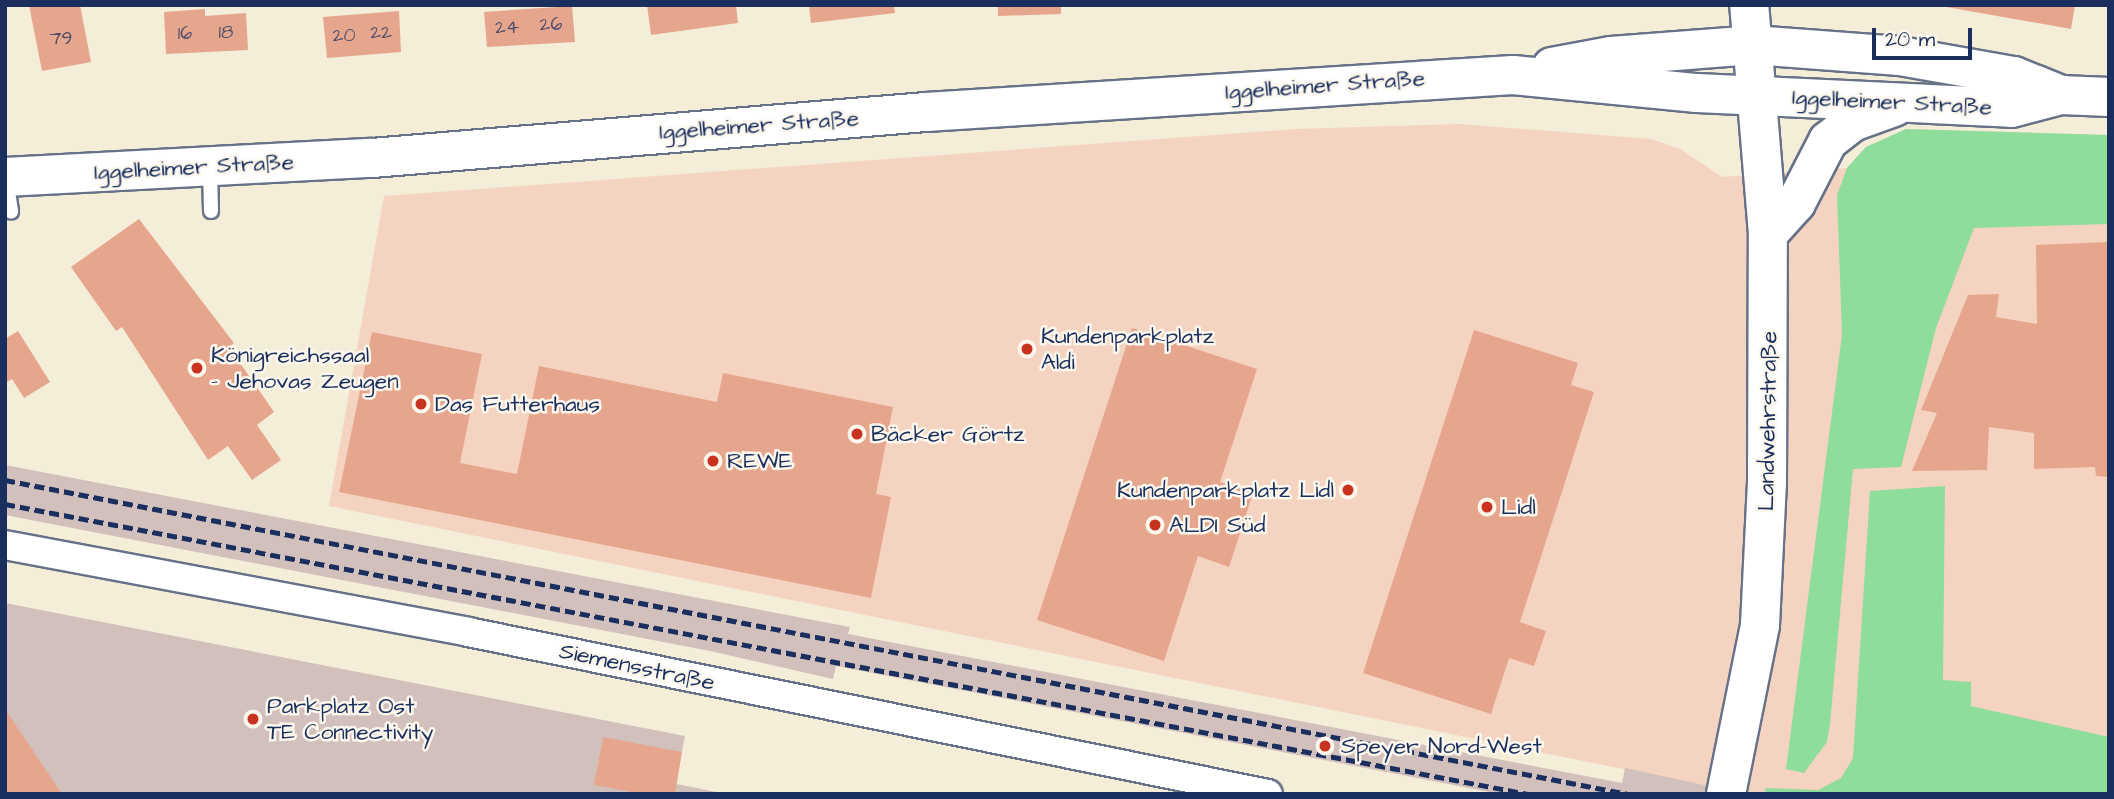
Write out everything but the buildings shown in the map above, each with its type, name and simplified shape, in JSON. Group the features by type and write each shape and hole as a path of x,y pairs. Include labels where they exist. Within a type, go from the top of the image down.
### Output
{"main road":[{"name":"Landwehrstraße","path":"1726,794 1763,590 1771,344 1768,234 1749,5"},
{"name":"Iggelheimer Straße","path":"7,189 210,164 372,158 926,112 1513,75 1611,55 1753,45 1900,56 2014,76 2061,95"},
{"name":"Iggelheimer Straße","path":"1513,75 1757,97 1910,101 2011,108 2061,95 2109,97"},
{"path":"1768,234 1796,203 1828,141 1852,122 1910,101"}],"street":[{"name":"Siemensstraße","path":"5,545 468,632 1268,794"}],"lane":[{"path":"210,164 211,211"}],"shaded area":[{"path":"1459,124 1651,139 1680,149 1722,177 1847,168 1866,147 1906,129 2109,135 2109,794 1746,794 329,506 384,196 1296,129"},
{"path":"5,465 850,627 848,634 1622,783 1625,768 1746,794 1500,794 836,666 833,679 710,651 5,515"},
{"name":"Parkplatz Ost TE Connectivity","path":"5,603 685,736 676,784 727,794 5,794"}],"green space":[{"path":"1906,129 2109,135 2109,224 1974,228 1936,328 1901,467 1853,469 1830,724 1827,742 1804,773 1786,769 1842,335 1837,195 1847,168 1866,147"},
{"path":"1945,486 1943,680 1971,682 1971,706 2109,737 2109,794 1764,794 1766,788 1818,790 1841,778 1853,758 1870,491"}],"railway":[{"path":"5,480 1628,794"},
{"path":"5,504 1528,794"}],"place":[{"name":"Kundenparkplatz Aldi","path":"1027,349"},
{"name":"Königreichssaal - Jehovas Zeugen","path":"197,368"},
{"name":"Das Futterhaus","path":"421,404"},
{"name":"Bäcker Görtz","path":"857,434"},
{"name":"REWE","path":"713,461"},
{"name":"Kundenparkplatz Lidl","path":"1348,490"},
{"name":"Lidl","path":"1487,507"},
{"name":"ALDI Süd","path":"1155,525"},
{"name":"Parkplatz Ost TE Connectivity","path":"253,719"},
{"name":"Speyer Nord-West","path":"1325,746"}]}
